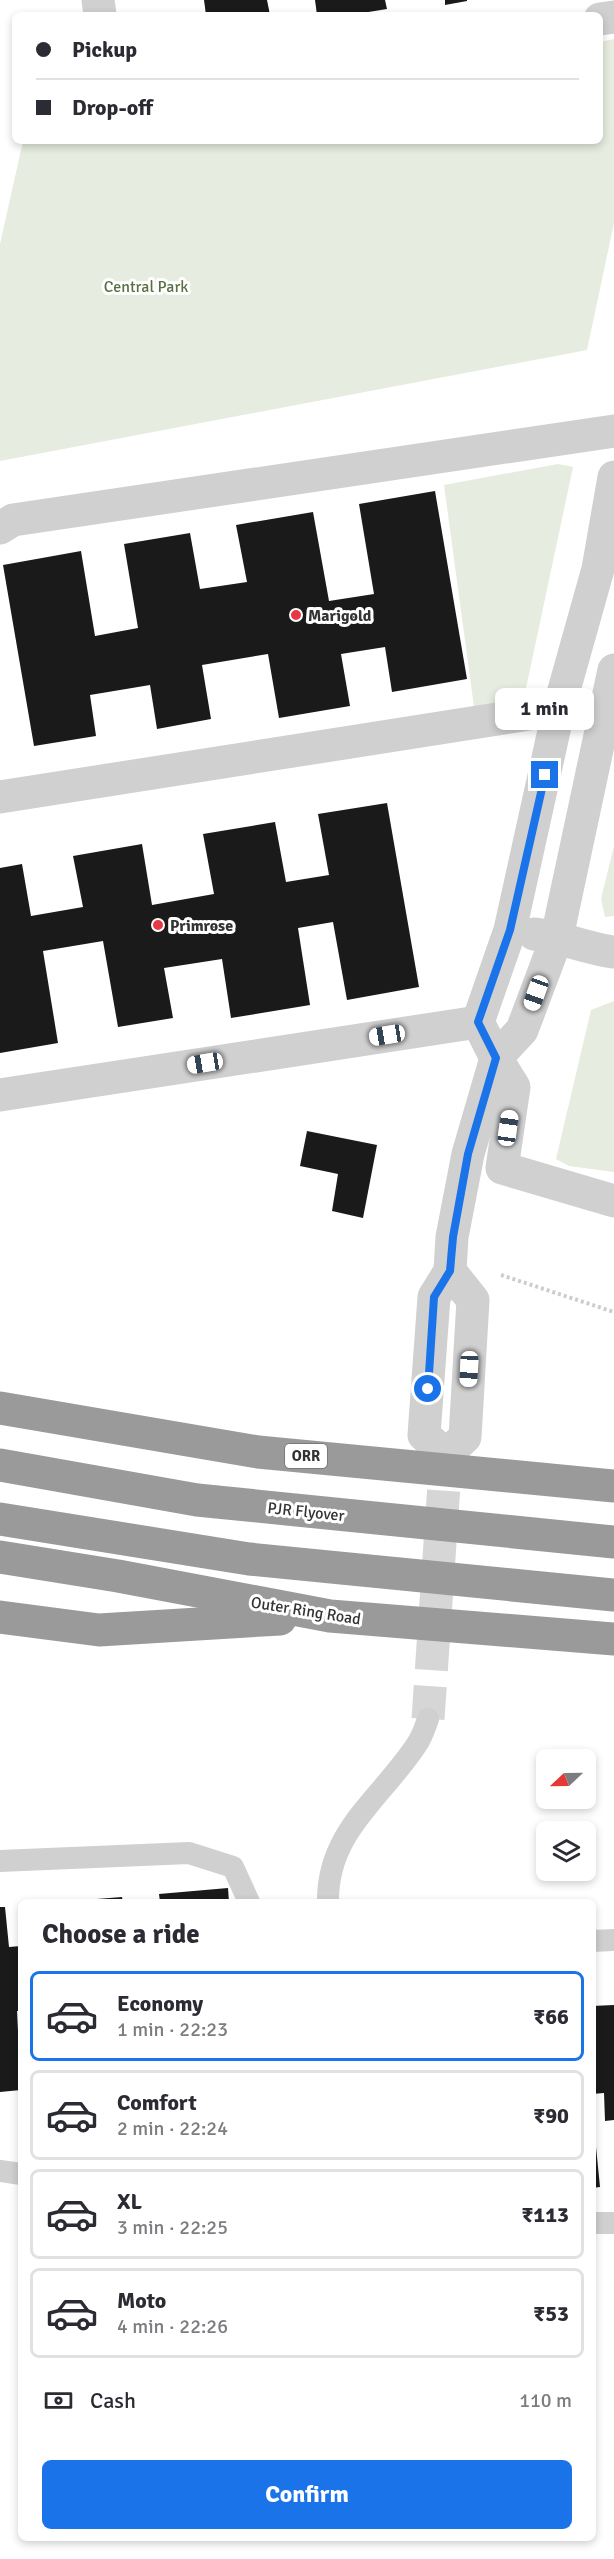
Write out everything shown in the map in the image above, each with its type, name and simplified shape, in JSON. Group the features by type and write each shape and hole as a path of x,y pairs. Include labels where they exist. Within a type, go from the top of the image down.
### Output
{"highway":[{"name":"ORR","path":"0,1408 258,1452 614,1486"},
{"name":"PJR Flyover","path":"0,1465 197,1500 614,1542"},
{"path":"0,1519 249,1559 614,1595"},
{"name":"Outer Ring Road","path":"0,1557 118,1576 330,1616 614,1639"},
{"path":"0,1617 99,1630 330,1616"}],"street":[{"path":"0,528 13,520 614,431"},
{"path":"614,477 598,569 560,708 510,930 478,1022 514,1087 502,1168 614,1201"},
{"path":"450,1271 453,1237 468,1154 496,1058 522,1030 557,937 610,701 614,670"},
{"path":"0,796 610,701"},
{"path":"510,930 557,937 602,951 614,952"},
{"path":"0,1095 478,1022"}],"lane":[{"path":"328,1899 328,1881 346,1833 418,1743 428,1719"},
{"path":"0,1861 189,1852 233,1867 248,1899"},
{"path":"596,1941 614,1940"},
{"path":"0,2171 18,2174"},
{"path":"596,2223 614,2223"}],"path":[{"path":"450,1271 487,1271 614,1312"}],"green space":[{"name":"Central Park","path":"614,39 614,223 587,350 0,461 0,244 22,144 603,144 603,41"},
{"path":"558,464 573,467 518,726 477,729 444,485"},
{"path":"614,846 614,916 605,917 601,899"},
{"path":"614,1001 614,1172 569,1166 556,1159 591,1010"}],"building":[{"path":"204,0 267,0 269,12 206,12"},
{"path":"315,0 385,0 387,9 368,12 317,12"},
{"path":"445,0 467,0 467,1 445,5"},
{"name":"Marigold","path":"435,491 467,679 392,692 385,647 341,654 350,706 279,718 268,654 202,665 211,719 157,729 150,685 90,695 96,736 34,746 3,565 81,551 95,636 138,628 124,544 190,533 200,589 247,582 236,525 313,512 329,601 374,594 359,504"},
{"name":"Primrose","path":"387,803 419,987 347,1000 333,922 298,928 310,1005 231,1018 222,959 164,968 173,1018 118,1027 103,941 43,951 58,1043 0,1053 0,868 22,864 31,916 83,907 73,856 142,844 152,905 214,894 203,834 275,822 286,882 329,875 318,814"},
{"path":"307,1131 377,1145 363,1218 332,1211 338,1174 300,1166"},
{"path":"228,1888 229,1899 160,1899 159,1894"},
{"path":"122,1897 122,1899 97,1899"},
{"path":"0,1907 5,1907 9,1947 18,1946 18,2090 0,2092"},
{"path":"614,2005 614,2120 605,2121 604,2093 596,2094 596,2006"},
{"path":"596,2147 600,2187 596,2188"}],"tunnel":[{"path":"428,1719 446,1455"}],"place":[{"name":"Marigold","path":"296,615"},
{"name":"Primrose","path":"158,925"}],"route":[{"path":"428,1389 434,1297 450,1271 453,1237 468,1154 496,1058 478,1022 510,930 545,775"}]}
